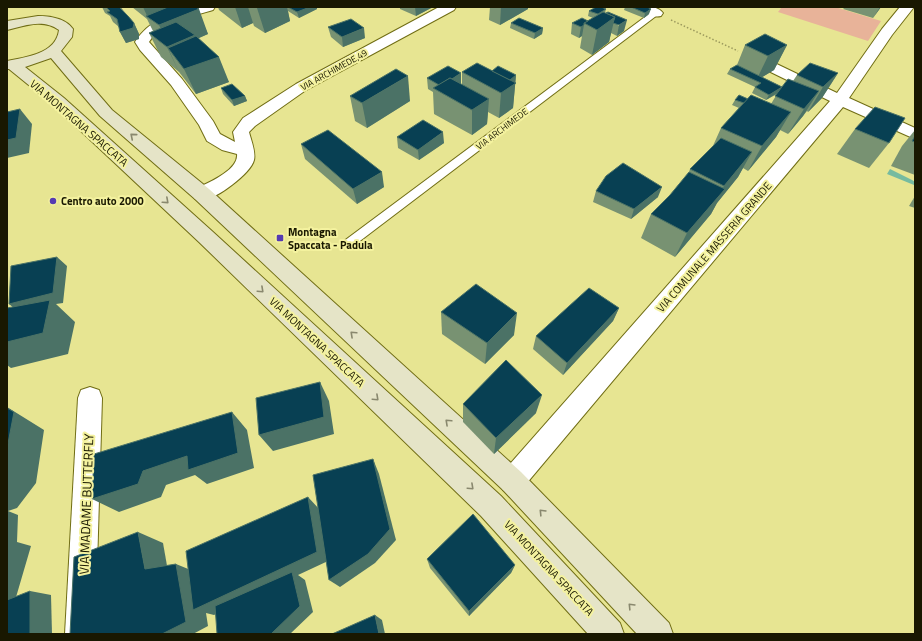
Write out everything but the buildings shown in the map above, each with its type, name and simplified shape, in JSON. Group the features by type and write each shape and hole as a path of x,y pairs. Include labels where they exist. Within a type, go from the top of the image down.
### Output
{"main road":[{"path":"7,26 24,22 36,14 50,21 61,24 66,29 67,36 53,51 27,62 9,64"},
{"path":"53,51 106,113 202,194 512,482 658,634"},
{"name":"VIA MONTAGNA SPACCATA","path":"9,64 58,101 206,237 491,506 609,634"}],"street":[{"path":"202,194 229,179 239,170 246,159 245,150 228,146 213,137 208,126 177,82 144,47 142,42 147,32 158,24 208,7"},
{"name":"VIA ARCHIMEDE,49","path":"245,150 240,132 249,122 301,87 449,7"},
{"path":"642,7 656,13"},
{"name":"VIA COMUNALE MASSERIA GRANDE","path":"512,482 840,100 887,32 908,7"},
{"path":"752,58 915,134"},
{"name":"VIA MADAME BUTTERFLY","path":"80,634 90,398"}],"lane":[{"name":"VIA ARCHIMEDE","path":"348,244 656,13"}],"path":[{"path":"656,13 752,58"}],"shaded area":[{"path":"782,7 835,7 881,21 868,41 778,12"},
{"path":"890,169 915,182 914,185 887,174"}],"place":[{"name":"Centro auto 2000","path":"53,201"},
{"name":"Montagna Spaccata - Padula","path":"280,238"}]}
